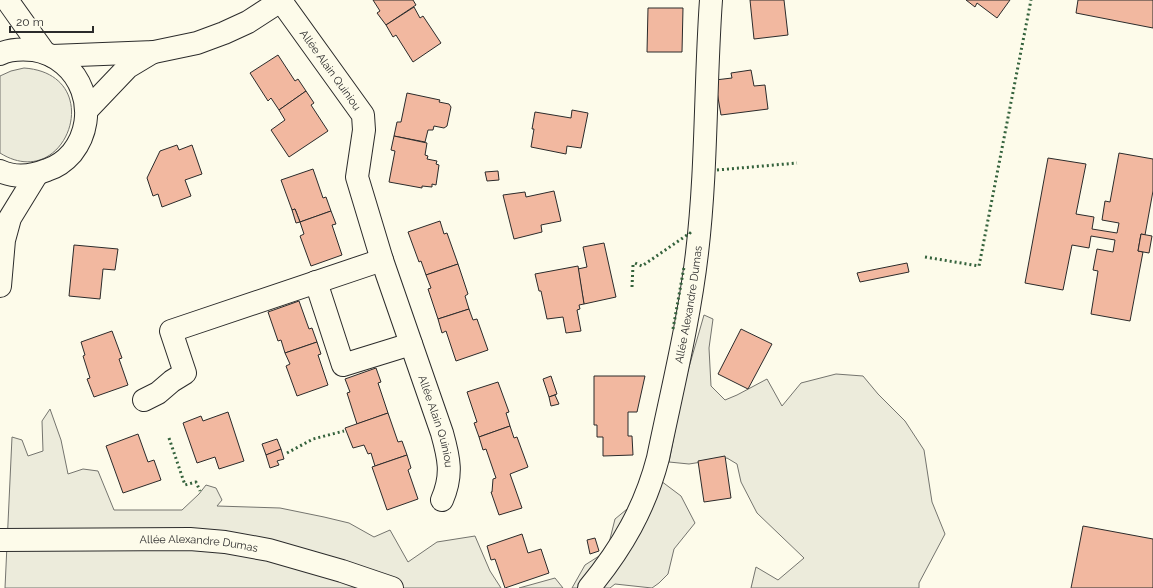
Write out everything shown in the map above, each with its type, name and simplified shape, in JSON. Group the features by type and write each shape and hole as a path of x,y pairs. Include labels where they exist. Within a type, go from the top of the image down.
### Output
{"street":[{"path":"0,171 20,176 36,174 53,168 63,162 78,144 85,128 87,110 84,94 77,78 66,66 48,54 7,0"},
{"path":"0,54 23,49 48,54 154,52 197,42 224,33 248,22 282,0"},
{"name":"Allée Alain Quiniou","path":"282,0 363,115 364,130 357,177 382,260 447,451 449,470 448,486 442,500"},
{"name":"Allée Alexandre Dumas","path":"595,581 625,539 646,499 653,479 691,293 700,223 704,165 711,0"},
{"path":"87,110 128,67 154,52"},
{"path":"0,286 4,240 10,218 36,174"},
{"path":"144,400 158,393 172,381 185,373 171,331 382,260"},
{"path":"316,282 342,365 411,344"},
{"name":"Allée Alexandre Dumas","path":"0,540 190,539 225,542 269,550 342,571 392,588"}],"shaded area":[{"path":"24,68 50,75 66,90 71,109 69,128 59,146 44,158 24,162 0,153 0,76 11,71"},
{"path":"704,315 713,319 709,348 711,386 725,400 767,379 782,406 801,383 836,374 863,376 878,394 905,421 924,450 932,502 945,534 919,583 919,588 751,588 756,567 778,580 804,558 757,513 741,482 737,464 727,458 689,464 669,462 683,388"},
{"path":"50,409 61,440 68,474 83,469 98,471 114,510 182,510 206,485 216,488 222,500 217,506 280,508 349,523 374,537 390,530 408,562 437,542 475,536 490,571 501,588 5,588 12,437 22,440 28,456 43,451 42,421"},
{"path":"661,481 681,496 695,523 674,549 668,574 652,588 615,584 610,588 572,588 585,565 607,551 615,519"},
{"path":"555,578 563,588 519,588"}],"building":[{"path":"373,0 413,0 416,5 386,25 377,13 380,11"},
{"path":"750,0 784,0 788,35 754,39"},
{"path":"966,0 1010,0 997,18 977,3 975,7"},
{"path":"1078,0 1153,0 1153,28 1076,13"},
{"path":"414,7 420,18 423,16 441,43 413,62 396,35 393,37 386,25"},
{"path":"648,8 683,8 682,52 647,52"},
{"path":"278,55 295,81 298,79 306,91 279,110 271,98 268,101 250,73"},
{"path":"751,70 754,86 765,85 768,109 721,115 715,80 732,78 731,73"},
{"path":"306,91 314,103 311,105 328,131 289,157 271,130 285,120 279,110"},
{"path":"407,93 440,100 439,102 449,104 451,107 447,126 444,128 434,126 433,130 428,130 425,142 394,136 397,122 401,122"},
{"path":"572,110 588,113 581,148 567,146 566,154 531,147 535,112 571,118"},
{"path":"394,136 427,143 425,155 428,156 427,159 437,161 436,164 439,165 436,185 432,184 432,187 422,186 422,188 389,182 395,151 391,150"},
{"path":"177,145 179,150 192,145 202,174 185,180 191,196 162,207 158,194 153,196 147,178 160,151"},
{"path":"1119,153 1153,159 1153,191 1145,235 1141,234 1138,251 1143,252 1130,321 1091,314 1098,271 1093,270 1097,249 1113,252 1115,240 1091,236 1089,248 1072,245 1063,290 1025,283 1048,158 1086,164 1076,214 1094,217 1092,229 1117,233 1119,223 1102,220 1105,201 1110,202"},
{"path":"313,169 323,198 326,197 331,211 300,222 295,209 292,210 281,180"},
{"path":"498,171 499,180 487,181 485,172"},
{"path":"554,191 561,221 541,225 542,232 514,239 503,195 525,192 526,197"},
{"path":"295,209 300,222 296,223 292,210"},
{"path":"331,211 336,224 332,225 342,255 311,266 300,236 304,234 300,222"},
{"path":"440,221 444,234 447,233 458,264 426,275 421,261 419,262 408,232"},
{"path":"1141,234 1152,236 1149,253 1138,251"},
{"path":"604,243 616,297 584,304 578,269 587,267 583,247"},
{"path":"74,245 118,249 115,270 103,269 100,299 69,296"},
{"path":"907,263 909,272 860,282 857,273"},
{"path":"458,264 468,294 465,296 469,309 438,319 428,289 431,288 426,275"},
{"path":"578,266 584,304 579,305 580,309 577,310 581,331 566,333 563,317 547,319 541,291 539,291 535,274"},
{"path":"299,301 309,329 312,328 317,342 285,353 281,340 278,341 268,312"},
{"path":"469,309 473,320 477,319 488,350 456,361 446,331 442,333 438,319"},
{"path":"741,329 772,344 748,389 718,374"},
{"path":"112,331 122,358 119,359 128,385 94,397 87,379 90,378 83,356 85,355 81,342"},
{"path":"317,342 321,354 318,355 328,385 297,396 286,366 290,364 285,353"},
{"path":"376,368 381,382 378,383 388,413 357,424 347,393 350,392 345,379"},
{"path":"551,376 557,394 549,397 543,379"},
{"path":"594,376 645,376 637,412 628,412 628,436 632,436 633,455 603,456 603,437 597,437 597,425 594,425"},
{"path":"498,382 509,412 506,413 510,426 479,437 474,423 477,422 467,392"},
{"path":"555,395 559,404 551,406 549,397"},
{"path":"228,412 244,461 219,469 215,457 197,463 183,423 201,416 203,421"},
{"path":"388,413 398,442 402,441 407,455 375,466 371,453 368,454 364,445 353,448 345,428"},
{"path":"510,426 514,438 517,437 528,467 510,474 522,508 499,515 491,492 493,479 496,478 486,449 483,450 479,437"},
{"path":"138,434 148,462 154,460 161,480 123,493 106,446"},
{"path":"277,439 281,449 266,455 262,444"},
{"path":"281,449 284,459 277,461 279,465 270,468 266,455"},
{"path":"407,455 411,468 408,470 418,499 387,510 372,467"},
{"path":"725,456 731,498 704,502 698,461"},
{"path":"1083,526 1153,539 1153,588 1071,588"},
{"path":"522,534 528,553 541,549 549,573 505,588 495,559 491,560 487,546"},
{"path":"595,538 599,551 590,554 587,540"}],"hedge":[{"path":"925,257 979,266 1031,0"},
{"path":"717,170 797,163"},
{"path":"632,287 633,265 635,263 642,266 690,234"},
{"path":"673,329 684,267"},
{"path":"287,453 313,439 344,431"},
{"path":"169,438 185,485 196,482 200,491"}]}
